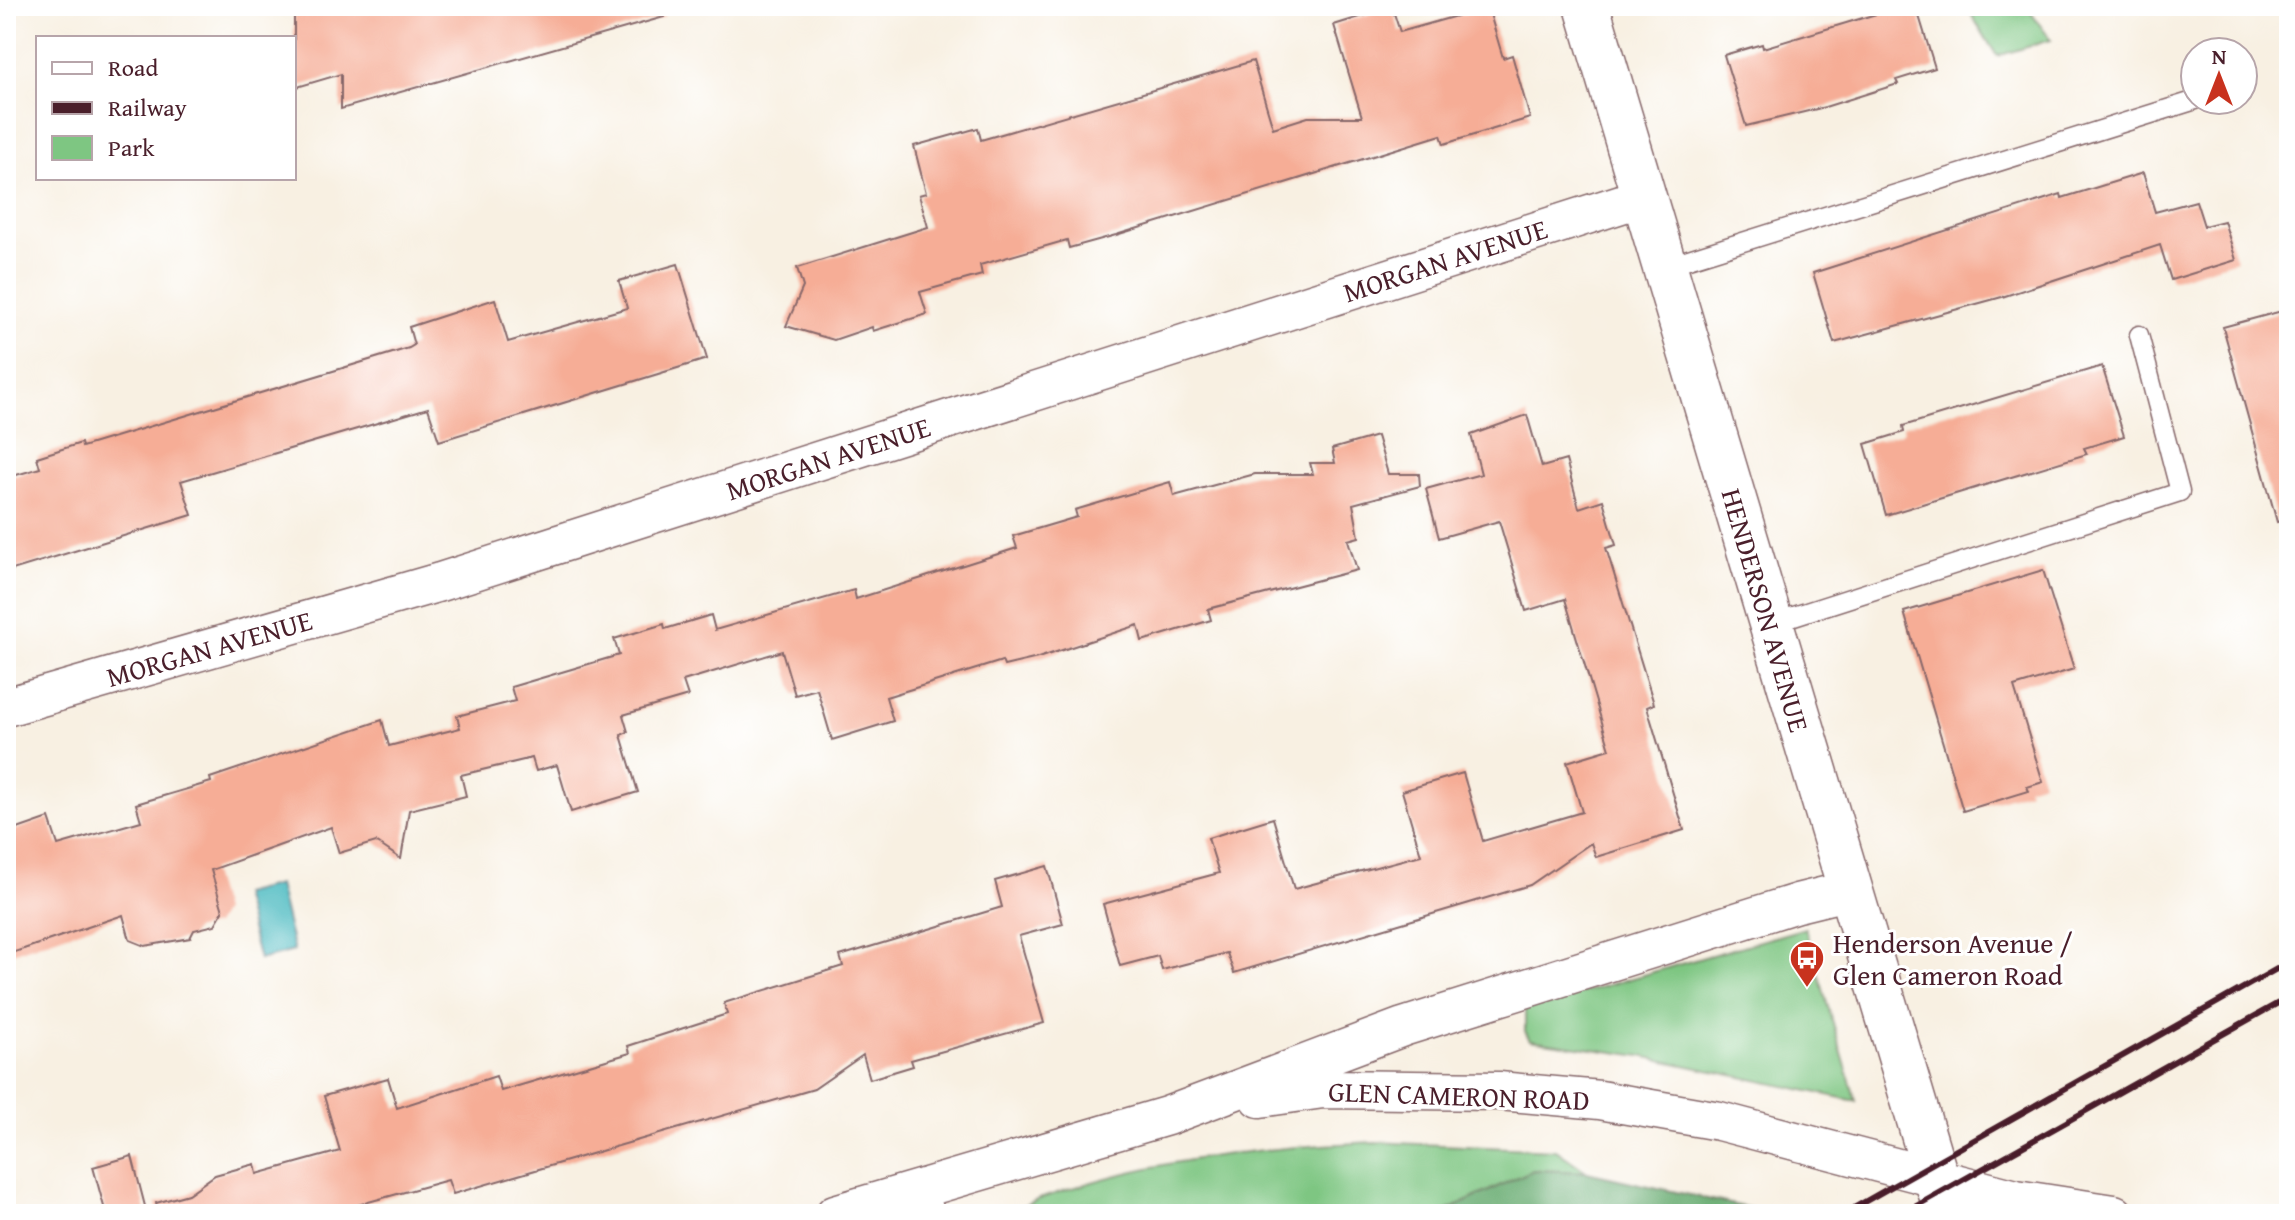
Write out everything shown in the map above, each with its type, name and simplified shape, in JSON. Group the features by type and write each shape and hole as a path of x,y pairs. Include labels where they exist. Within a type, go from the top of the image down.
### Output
{"street":[{"name":"HENDERSON AVENUE","path":"1587,6 1646,196 1769,624 1942,1195"},
{"name":"MORGAN AVENUE","path":"6,707 440,582 1646,196"},
{"name":"GLEN CAMERON ROAD","path":"835,1214 931,1200 1403,1027 1797,903 1850,890"},
{"name":"GLEN CAMERON ROAD","path":"1167,1116 1323,1089 1499,1091 1600,1100 1719,1121 1942,1195 2016,1199 2114,1214"}],"lane":[{"path":"1666,266 2179,105"},
{"path":"1769,624 2180,492 2139,335"}],"green space":[{"path":"1966,6 2026,6 2051,40 1997,56"},
{"path":"1805,928 1856,1101 1641,1056 1530,1040 1525,1031 1525,1009"},
{"path":"1374,1142 1556,1150 1587,1172 1533,1170 1440,1214 1008,1214 1054,1194 1154,1167 1264,1150"},
{"path":"1533,1170 1587,1172 1775,1214 1440,1214"}],"water":[{"path":"278,885 294,951 259,960 242,894"}],"building":[{"path":"318,6 662,6 664,17 341,109 341,74 296,87 294,13"},
{"path":"1874,6 1916,6 1935,68 1896,80 1898,84 1825,107 1746,126 1724,55 1762,44 1763,48 1876,14"},
{"path":"1392,7 1400,32 1488,7 1503,58 1512,55 1530,118 1444,144 1441,135 1069,248 1067,240 980,265 982,275 920,292 927,314 873,331 872,327 834,340 786,326 803,287 797,268 928,227 919,195 926,193 914,146 978,128 981,140 1253,61 1273,128 1308,117 1362,117 1334,25"},
{"path":"2143,173 2155,212 2196,201 2204,226 2224,221 2236,260 2171,280 2160,245 2002,297 1834,343 1813,273 2061,194 2062,198"},
{"path":"678,264 707,359 439,441 428,408 181,481 192,515 6,572 6,478 40,468 37,457 81,443 82,447 409,348 414,345 409,327 495,299 508,342 627,308 619,281"},
{"path":"2289,309 2289,520 2277,522 2223,327"},
{"path":"2102,366 2124,436 2084,448 2087,454 1886,515 1865,444 1904,432 1903,426"},
{"path":"1527,415 1542,467 1566,460 1579,508 1603,500 1616,545 1606,548 1654,704 1647,707 1684,830 1596,857 1591,843 1530,885 1234,973 1227,953 1162,970 1158,956 1120,966 1103,904 1219,873 1208,838 1273,818 1294,889 1421,855 1402,791 1463,773 1483,841 1582,812 1567,762 1610,749 1565,599 1526,611 1499,521 1439,538 1426,489 1481,474 1471,435"},
{"path":"1377,436 1388,474 1419,474 1420,486 1353,504 1359,537 1348,540 1357,570 1208,609 1211,620 1142,641 1138,625 1038,658 1004,666 1002,661 886,697 893,721 832,740 817,689 795,695 782,651 683,681 688,696 623,715 628,732 621,735 638,792 571,812 557,765 536,771 532,758 461,775 466,796 409,810 401,859 376,842 339,853 331,827 211,870 223,911 215,925 194,930 190,938 145,946 130,940 123,915 6,955 6,833 49,818 58,845 141,821 136,804 211,782 210,778 382,720 389,746 460,728 457,716 515,701 511,687 619,655 614,639 664,624 665,629 711,615 715,630 854,590 856,599 1017,548 1013,536 1077,517 1075,510 1170,482 1174,496 1255,474 1313,474 1310,463 1335,463 1332,449"},
{"path":"2043,570 2074,669 2014,687 2043,782 2027,787 2029,791 1963,811 1904,612"},
{"path":"1047,866 1063,924 1019,936 1044,1023 911,1060 913,1066 870,1079 863,1055 814,1089 453,1194 448,1180 325,1214 158,1214 156,1203 188,1194 215,1175 255,1164 257,1174 340,1151 324,1096 388,1078 397,1108 496,1076 501,1091 630,1053 628,1046 727,1014 724,1003 843,966 840,956 1002,907 995,881"},
{"path":"132,1156 147,1214 106,1214 93,1167"}],"railway":[{"path":"1843,1214 2289,962"},
{"path":"1902,1214 2289,997"}],"place":[{"name":"Henderson Avenue / Glen Cameron Road","path":"1807,989"}]}
